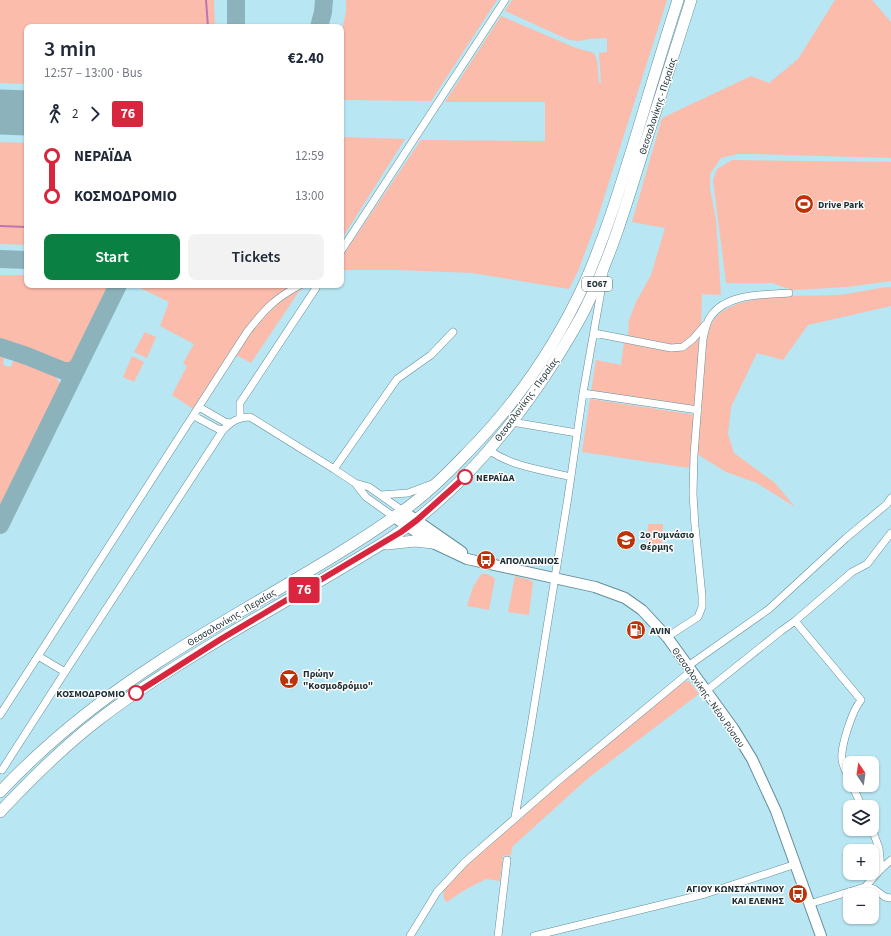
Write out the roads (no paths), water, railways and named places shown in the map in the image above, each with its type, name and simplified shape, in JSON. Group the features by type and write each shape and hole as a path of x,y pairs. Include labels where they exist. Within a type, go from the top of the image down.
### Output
{"main road":[{"name":"Θεσσαλονίκης - Περαίας","path":"0,792 32,759 85,713 184,645 363,538 399,514 444,476 486,434 511,403 544,357 586,280 613,211 678,0"},
{"name":"Θεσσαλονίκης - Περαίας","path":"0,812 35,775 58,754 97,721 128,698 221,639 380,545 413,523 465,477 489,450 512,422 543,379 578,323 591,296 607,258 626,204 691,0"},
{"name":"Θεσσαλονίκης - Νέου Ρύσιου","path":"399,514 476,561"},
{"name":"Θεσσαλονίκης - Νέου Ρύσιου","path":"413,523 433,543 460,556 495,566 595,587 625,598 642,610 665,634 733,728 752,758 769,793 821,936"},
{"path":"380,545 406,541 433,543"}],"street":[{"path":"344,245 505,0"},
{"path":"515,817 555,578 583,393 607,258"},
{"path":"0,715 247,332 259,316 279,297 295,288"},
{"path":"240,418 240,403 316,288"},
{"path":"594,333 671,348 684,347 693,340 715,311 735,300 752,296 788,293"},
{"path":"665,634 698,617 701,610 702,596 694,515 693,474 703,339 706,323"},
{"path":"334,469 397,379 431,355 453,332"},
{"path":"583,393 698,410"},
{"path":"199,407 225,422 230,423"},
{"path":"194,416 218,429 223,430"},
{"path":"2,770 223,430 230,423 240,418 250,418 355,483 368,487 380,495 399,514"},
{"path":"512,422 578,433"},
{"path":"489,450 499,457 511,462 571,477"},
{"path":"380,495 395,495 414,491 430,485 444,476"},
{"path":"355,483 366,497 399,514"},
{"path":"410,936 441,886 465,862 515,817 743,628 769,609 835,547 887,504 891,498"},
{"path":"704,689 795,621 852,572 867,564 891,533"},
{"path":"795,621 861,700 854,713 843,749 843,762"},
{"path":"38,656 65,672"},
{"path":"875,836 879,848 881,869"},
{"path":"498,936 507,860"},
{"path":"809,904 865,887 891,860"},
{"path":"534,936 705,894 796,864"},
{"path":"865,887 874,890 885,897 891,898"}],"waterway":[{"path":"206,0 208,24"},
{"path":"0,226 24,227"}],"place":[{"name":"Drive Park","path":"804,204"},
{"name":"ΝΕΡΑΪΔΑ","path":"465,477"},
{"name":"2ο Γυμνάσιο Θέρμης","path":"626,540"},
{"name":"ΑΠΟΛΛΩΝΙΟΣ","path":"486,560"},
{"name":"AVIN","path":"636,630"},
{"name":"Πρώην \"Κοσμοδρόμιο\"","path":"289,679"},
{"name":"ΚΟΣΜΟΔΡΟΜΙΟ","path":"136,693"},
{"name":"ΑΓΙΟΥ ΚΩΝΣΤΑΝΤΙΝΟΥ ΚΑΙ ΕΛΕΝΗΣ","path":"798,894"}]}
